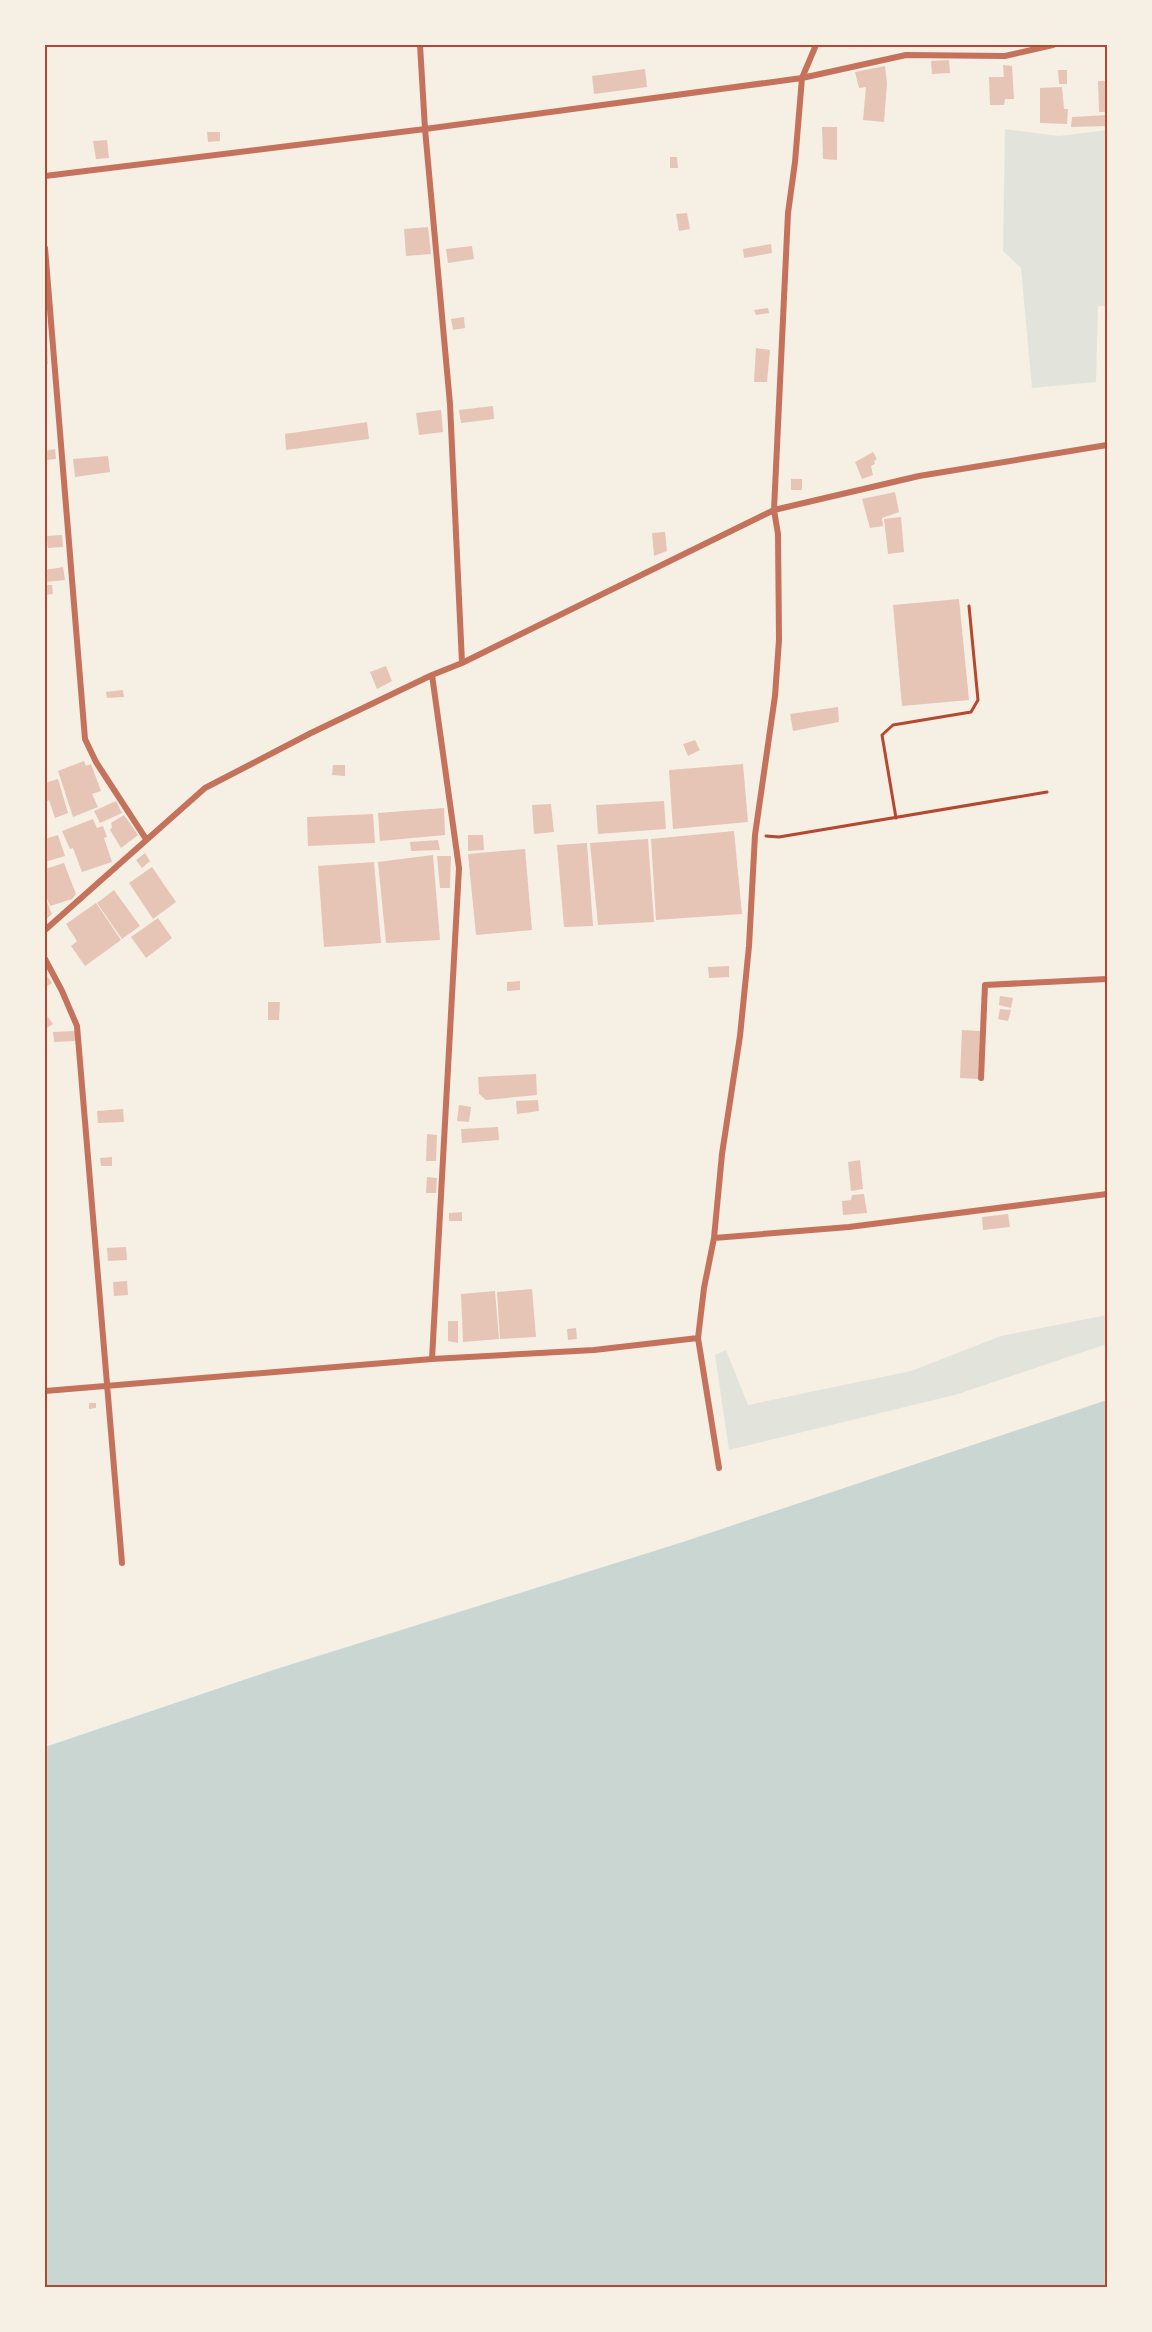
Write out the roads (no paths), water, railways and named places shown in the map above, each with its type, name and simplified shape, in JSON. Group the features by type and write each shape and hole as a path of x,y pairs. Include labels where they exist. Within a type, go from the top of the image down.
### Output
{"street":[{"path":"420,45 425,129 450,404 462,663"},
{"path":"719,1468 698,1338 704,1288 714,1238 722,1154 741,1036 755,835 775,696 778,651 778,534 774,510 788,213 802,78 816,45"},
{"path":"45,176 425,129 802,78 906,55 1005,56 1053,45"},
{"path":"45,248 85,739 96,762 146,839"},
{"path":"45,930 205,788 257,760 432,675 462,663 774,510 919,476 1107,445"},
{"path":"432,675 459,868 432,1359"},
{"path":"45,959 77,1026 122,1563"},
{"path":"981,1078 985,985 1107,979"},
{"path":"714,1238 849,1227 1107,1194"},
{"path":"45,1391 432,1359 594,1350 698,1338"}]}
